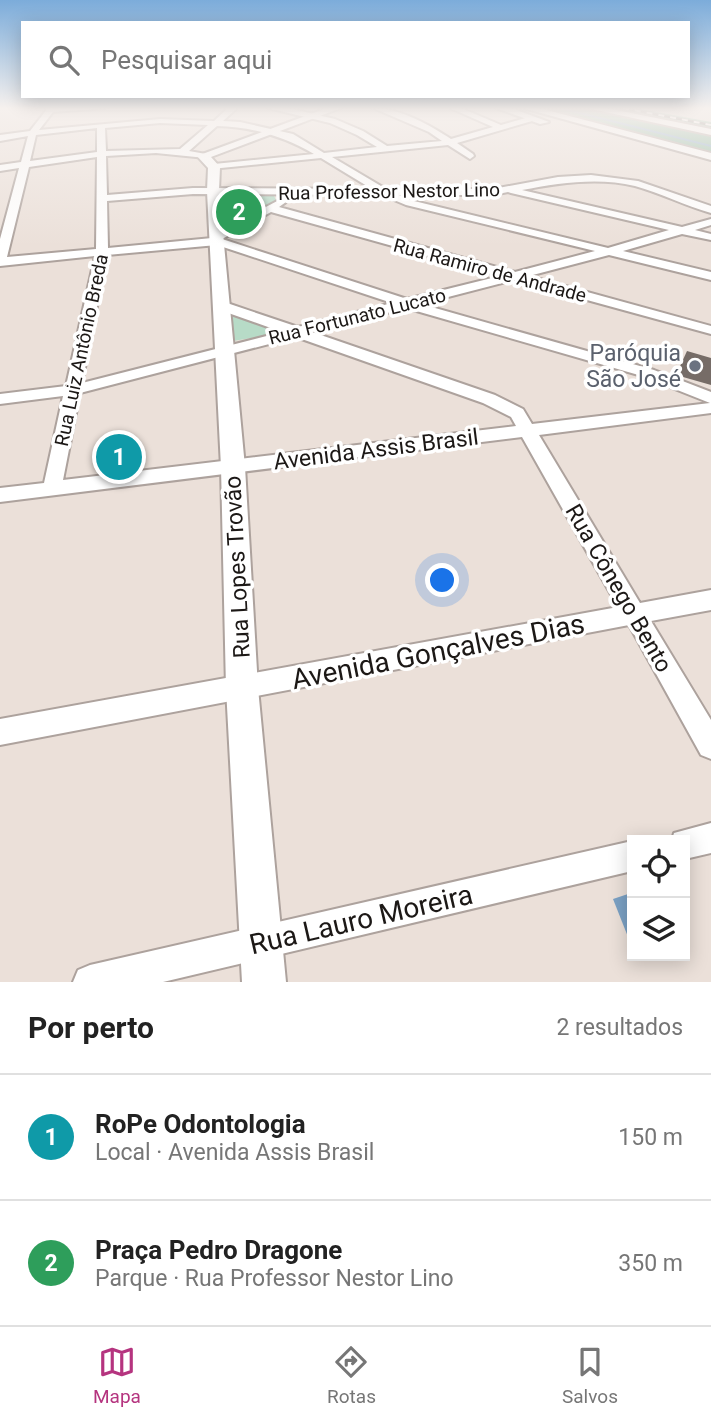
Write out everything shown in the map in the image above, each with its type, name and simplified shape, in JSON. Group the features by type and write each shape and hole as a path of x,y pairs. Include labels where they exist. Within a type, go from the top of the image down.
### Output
{"main road":[{"path":"210,203 253,154"},
{"name":"Rua Lopes Trovão","path":"210,203 225,349 243,688 264,982"}],"street":[{"path":"28,154 14,192 0,261 102,250 323,156 346,154"},
{"path":"215,154 210,203 226,257 250,251"},
{"path":"320,154 386,193 711,276"},
{"path":"0,168 102,155 248,220"},
{"name":"Rua Luiz Antônio Breda","path":"52,489 102,250 102,155"},
{"name":"Rua Professor Nestor Lino","path":"412,198 510,190 565,179 612,180 655,188 711,211"},
{"path":"510,190 711,237"},
{"path":"210,203 228,222 248,220 282,201 287,193"},
{"name":"Rua Professor Nestor Lino","path":"103,198 210,203 287,193 386,193"},
{"path":"353,193 412,198"},
{"path":"210,203 250,251 407,304 648,373 711,398"},
{"name":"Rua Ramiro de Andrade","path":"270,208 711,330"},
{"name":"Rua Fortunato Lucato","path":"0,399 73,390 711,222"},
{"path":"474,266 481,283"},
{"path":"536,268 545,285"},
{"name":"Rua Cônego Bento","path":"222,306 489,399 517,413 711,745"},
{"path":"648,373 664,386 670,413"},
{"path":"486,435 489,399"},
{"name":"Avenida Assis Brasil","path":"0,495 711,408"},
{"name":"Avenida Gonçalves Dias","path":"0,732 711,600"},
{"path":"690,843 711,838"},
{"name":"Rua Lauro Moreira","path":"90,982 627,857"}],"green space":[{"path":"231,194 274,196 276,200 250,217 221,219 219,199"},
{"path":"231,314 277,330 275,334 233,341"}],"water":[{"path":"627,894 627,934 613,899"}],"building":[{"name":"Paróquia São José","path":"687,351 711,358 711,385 676,375"},
{"path":"127,441 125,463 104,466 106,444"}],"place":[{"name":"Praça Pedro Dragone","path":"239,212"},
{"name":"Paróquia São José","path":"695,366"},
{"name":"RoPe Odontologia","path":"119,457"}]}
